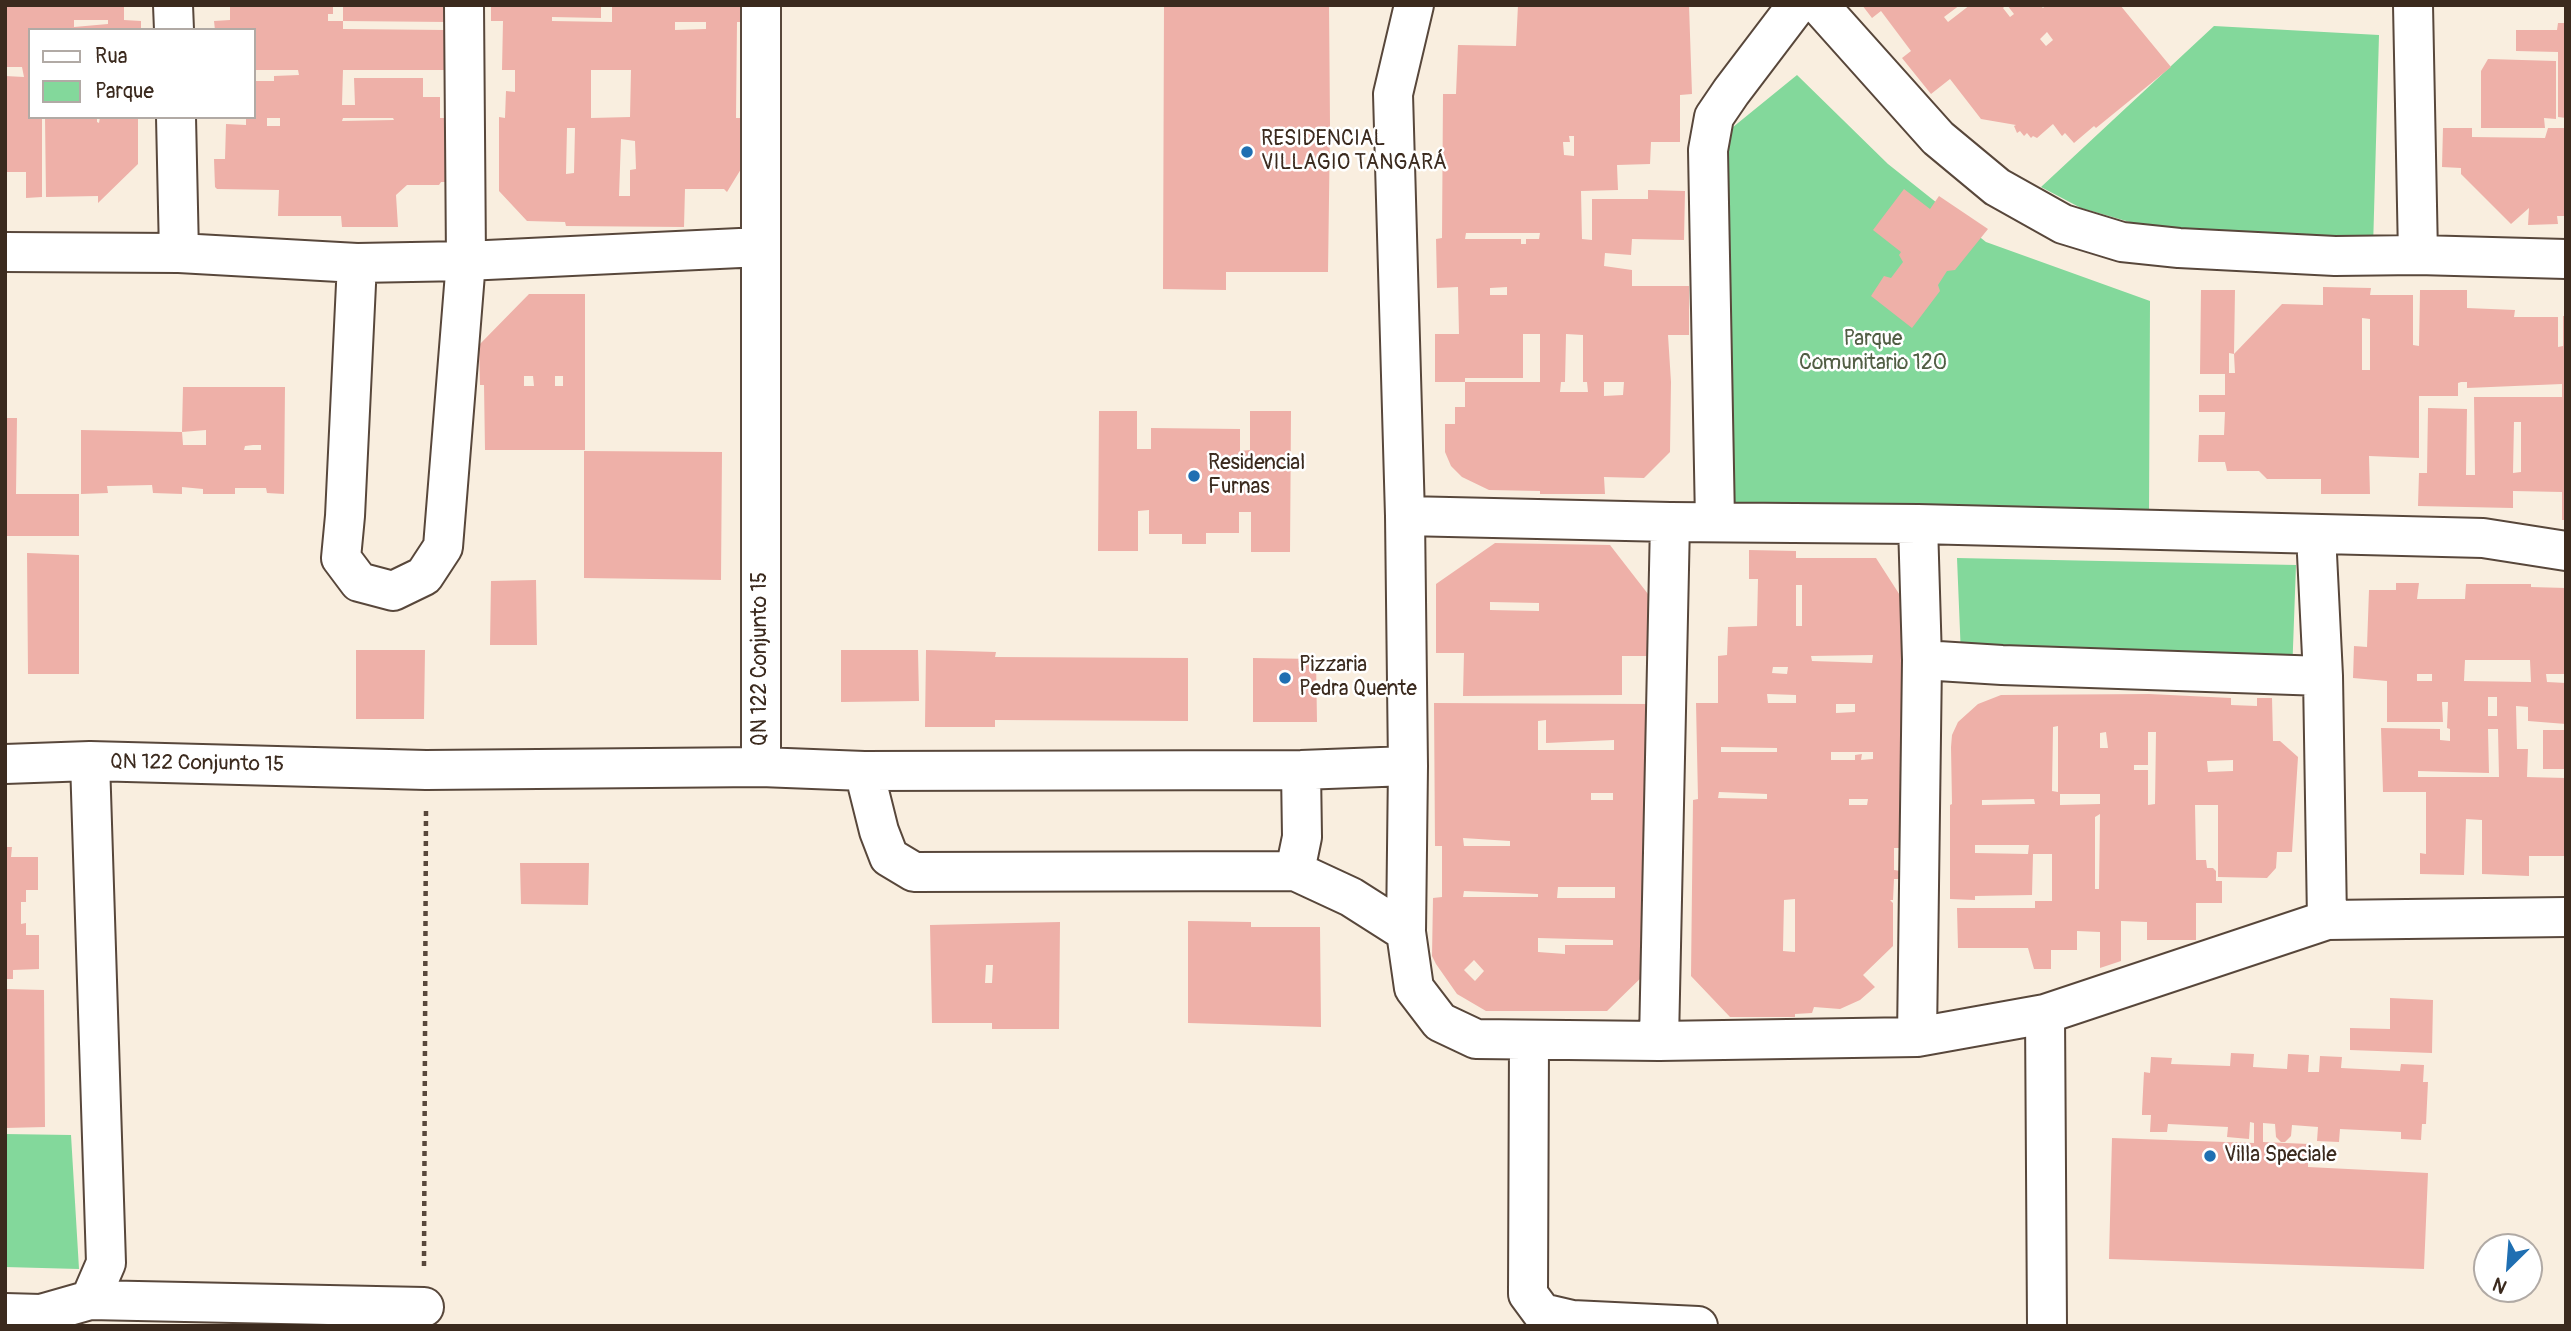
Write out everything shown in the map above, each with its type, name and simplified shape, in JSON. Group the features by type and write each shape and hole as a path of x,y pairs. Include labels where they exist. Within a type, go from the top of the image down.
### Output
{"street":[{"path":"173,5 174,28"},
{"path":"357,263 341,558 359,582 393,591 424,576 443,547 466,261 464,5"},
{"name":"QN 122 Conjunto 15","path":"5,764 90,761 426,770 761,767 761,5"},
{"path":"1414,5 1393,93 1405,516 1408,766 1406,932 1414,988 1440,1022 1476,1039 1529,1041 1917,1037 2045,1014 2327,920 2566,918"},
{"path":"1715,521 1708,150 1714,117 1797,5"},
{"path":"1819,5 1938,138 1997,187 2063,224 2122,242 2179,248 2335,256 2566,259"},
{"path":"2413,5 2418,255"},
{"path":"176,119 179,253"},
{"path":"5,252 179,253 357,263 466,261 761,247"},
{"path":"1405,516 1918,524 2483,538 2566,551"},
{"path":"1659,1041 1670,522"},
{"path":"1917,1037 1922,660 1918,524"},
{"path":"2316,534 2323,676 2327,920"},
{"path":"1922,660 2323,676"},
{"path":"89,1300 106,1264 90,761"},
{"path":"761,767 864,771 1301,771 1408,766"},
{"path":"864,771 879,831 889,857 914,872 1296,871 1351,897 1406,932"},
{"path":"1296,871 1302,837 1301,771"},
{"path":"2045,1014 2047,1326"},
{"path":"1529,1041 1528,1294 1542,1313 1572,1320 1698,1326"},
{"path":"5,1313 41,1314 89,1300 424,1307"}],"path":[{"path":"424,1307 426,770"}],"green space":[{"path":"2214,26 2379,35 2373,248 2182,237 2081,208 2041,187"},
{"name":"Parque Comunitario 120","path":"1797,75 1888,164 1986,242 2150,301 2149,513 1718,508 1722,136"},
{"path":"1957,558 2296,565 2292,675 1961,656"},
{"path":"5,1134 71,1135 79,1269 5,1267"}],"building":[{"path":"5,5 124,5 124,20 141,21 141,28 28,28 28,119 42,119 42,197 26,198 26,172 5,172 5,76 24,77 22,67 5,67","holes":["74,20 108,20 108,24 74,27"]},
{"path":"230,5 333,5 333,14 328,14 328,21 343,21 343,29 446,30 446,70 343,70 342,105 355,105 354,78 423,78 423,97 440,97 440,118 448,118 448,182 441,182 439,185 407,185 396,195 398,227 342,227 341,216 278,216 279,190 217,189 214,159 225,159 226,124 246,125 246,119 256,119 256,81 274,81 274,76 299,75 298,70 256,70 256,28 215,28 214,21 230,20","holes":["267,118 280,118 280,126 267,126","343,118 394,120 342,121"]},
{"path":"343,5 447,5 447,22 343,21"},
{"path":"491,5 601,5 601,18 552,17 552,21 612,22 612,5 742,5 742,22 737,22 736,118 741,118 741,169 727,192 724,189 685,189 684,227 566,226 565,222 527,221 499,191 499,117 505,118 506,91 515,92 515,70 502,70 503,21 491,21","holes":["675,22 706,22 706,29 675,30","591,70 631,70 630,117 591,118","567,128 575,128 574,173 566,174","621,139 635,141 636,169 630,170 630,196 619,196"]},
{"name":"RESIDENCIAL VILLAGIO TANGARÁ","path":"1164,5 1329,5 1328,272 1226,272 1226,290 1163,289"},
{"path":"1518,5 1689,5 1692,94 1680,95 1680,142 1651,142 1650,164 1617,165 1618,190 1581,191 1582,239 1592,240 1592,199 1648,199 1648,190 1685,191 1684,240 1632,239 1631,255 1605,253 1604,266 1632,270 1632,286 1689,286 1689,335 1668,335 1671,382 1670,452 1644,478 1604,477 1605,494 1540,494 1540,491 1489,490 1462,477 1451,466 1445,452 1445,424 1455,424 1455,407 1465,407 1465,382 1435,382 1435,334 1459,334 1458,287 1437,288 1436,239 1442,238 1443,94 1456,94 1458,45 1516,46","holes":["1569,136 1574,136 1574,156 1564,155 1563,142 1570,142","1466,233 1540,233 1539,239 1526,239 1526,244 1521,244 1521,239 1465,239","1507,287 1507,295 1490,295 1490,288","1523,334 1540,334 1540,382 1465,382 1465,378 1523,378","1566,334 1583,335 1583,382 1587,382 1588,392 1560,392 1561,382 1565,382","1604,382 1624,382 1623,395 1604,396"]},
{"path":"1862,5 1960,5 1944,17 1948,22 1970,5 2006,5 2003,8 2010,17 2014,14 2007,5 2040,5 2043,8 2046,5 2120,5 2171,67 2074,143 2065,133 2062,136 2053,124 2037,138 2031,138 2027,133 2024,136 2020,131 2017,133 2014,126 2016,125 1981,119 1950,79 1931,94 1902,58 1911,51 1881,11 1872,18","holes":["2047,32 2053,40 2046,46 2040,39"]},
{"path":"2558,23 2566,23 2566,118 2558,117 2558,52 2516,51 2516,30 2557,30"},
{"path":"2488,59 2556,61 2556,119 2544,118 2545,128 2481,128 2481,71"},
{"path":"45,119 97,119 99,123 100,119 138,119 138,164 98,203 98,196 46,197"},
{"path":"2443,128 2472,128 2472,137 2545,138 2548,128 2566,128 2566,216 2557,216 2558,224 2528,225 2529,208 2511,224 2461,174 2461,168 2442,167"},
{"path":"1904,189 1930,209 1939,196 1988,229 1955,270 1947,271 1938,285 1940,291 1912,328 1871,296 1884,276 1891,278 1903,262 1899,255 1901,252 1873,230"},
{"path":"2323,287 2371,288 2370,295 2413,295 2413,345 2419,346 2420,290 2467,290 2467,308 2515,310 2514,317 2558,317 2558,347 2563,346 2563,316 2566,316 2566,520 2562,520 2562,492 2513,491 2513,508 2418,506 2419,473 2427,473 2428,408 2467,409 2466,475 2475,475 2474,397 2562,397 2562,384 2467,388 2467,382 2461,382 2458,383 2458,396 2419,396 2419,458 2369,456 2370,494 2321,494 2321,479 2267,479 2259,471 2227,471 2225,462 2198,462 2199,435 2224,435 2225,412 2199,412 2199,395 2225,395 2225,374 2200,374 2201,290 2235,290 2234,354 2282,304 2323,305","holes":["2362,318 2370,319 2370,370 2362,370","2229,353 2234,354 2235,373 2229,373","2514,422 2521,422 2521,472 2513,473"]},
{"path":"529,294 585,294 585,450 485,450 484,385 480,385 479,345","holes":["524,376 533,376 534,386 524,386","555,376 563,376 563,386 555,386"]},
{"path":"183,387 285,387 284,494 267,493 266,488 235,488 235,494 203,494 203,489 182,487 182,494 153,493 152,485 107,486 108,493 81,494 81,430 182,432","holes":["206,430 206,445 183,445 182,432","261,445 261,450 244,450 245,446"]},
{"name":"Residencial Furnas","path":"1099,411 1137,411 1137,449 1151,449 1151,428 1240,429 1240,451 1250,450 1250,411 1291,411 1290,552 1251,552 1251,512 1239,512 1239,533 1206,533 1206,544 1182,544 1182,534 1149,534 1149,510 1138,511 1138,551 1098,551"},
{"path":"5,418 17,418 16,494 79,494 79,536 5,536"},
{"path":"584,451 722,452 721,580 584,578"},
{"path":"1495,543 1610,545 1648,594 1649,656 1622,656 1622,695 1463,696 1464,653 1436,653 1436,584","holes":["1490,602 1539,603 1539,611 1490,610"]},
{"path":"1749,550 1796,551 1796,558 1876,558 1903,600 1902,848 1894,848 1894,870 1901,871 1902,879 1894,879 1893,900 1890,900 1893,903 1893,946 1863,975 1875,987 1860,1000 1840,1009 1814,1007 1812,1013 1795,1014 1795,1017 1730,1017 1691,976 1693,800 1698,799 1696,703 1718,703 1718,656 1727,655 1728,627 1757,626 1758,579 1749,579","holes":["1796,585 1802,585 1802,626 1796,626","1873,655 1872,663 1812,661 1811,656","1773,667 1788,667 1787,674 1772,673","1767,694 1796,695 1796,703 1768,703","1836,704 1855,704 1855,712 1836,713","1721,747 1777,748 1777,752 1721,752","1831,752 1873,752 1873,759 1861,760 1862,754 1855,755 1855,760 1831,760","1719,792 1767,794 1767,799 1718,798","1849,799 1868,799 1867,805 1849,805","1795,899 1795,952 1783,951 1784,900"]},
{"path":"27,553 79,555 79,674 28,674"},
{"path":"536,580 537,645 490,645 491,581"},
{"path":"2396,583 2419,583 2417,599 2465,599 2466,584 2531,584 2531,587 2566,588 2566,674 2546,674 2547,682 2566,683 2566,724 2528,721 2528,707 2516,706 2517,749 2528,749 2527,777 2566,778 2566,856 2529,856 2529,876 2482,874 2482,820 2466,819 2464,875 2420,874 2420,853 2426,854 2426,792 2383,792 2381,728 2440,729 2440,740 2450,741 2450,729 2447,728 2448,702 2442,702 2443,722 2387,722 2387,681 2353,678 2354,646 2367,647 2369,590 2396,590","holes":["2465,660 2530,660 2531,682 2464,681","2417,674 2432,674 2432,681 2417,681","2488,697 2497,697 2497,716 2488,716","2488,729 2498,729 2499,777 2418,777 2418,771 2489,773"]},
{"path":"356,650 425,650 424,719 356,719"},
{"path":"841,650 918,650 919,701 841,702"},
{"path":"926,650 996,652 995,657 1188,658 1188,721 995,720 995,727 925,727"},
{"name":"Pizzaria Pedra Quente","path":"1253,658 1316,659 1317,722 1253,722"},
{"path":"2149,694 2231,698 2231,705 2257,706 2257,698 2272,698 2273,741 2280,741 2298,757 2292,852 2277,852 2276,868 2267,878 2218,877 2218,805 2195,805 2196,860 2206,860 2207,868 2216,871 2216,881 2222,881 2222,903 2196,903 2196,940 2147,940 2147,922 2121,921 2121,961 2100,968 2100,932 2077,931 2077,950 2051,950 2051,969 2034,969 2028,948 1958,948 1957,908 2035,908 2035,901 2052,901 2052,854 2033,854 2032,895 1975,896 1975,900 1950,899 1952,735 1958,722 1978,704 2001,695","holes":["2058,726 2058,792 2052,791 2053,727","2106,732 2108,748 2100,748 2100,733","2148,732 2156,732 2155,804 2148,805 2148,770 2134,770 2134,765 2148,765","2233,760 2233,771 2208,772 2207,761","2060,794 2100,794 2100,804 2060,805","2034,799 2035,804 1982,805 1982,800","2100,814 2099,889 2095,889 2095,817","1975,845 2029,845 2028,854 1975,853"]},
{"path":"1434,703 1648,704 1647,972 1607,1011 1486,1011 1457,994 1432,956 1433,898 1442,897 1442,846 1435,846","holes":["1546,720 1546,743 1614,740 1614,750 1538,750 1538,721","1591,793 1613,793 1613,800 1591,800","1463,838 1510,841 1510,846 1464,846","1558,887 1615,887 1615,898 1557,898","1464,891 1538,894 1538,897 1463,897","1538,938 1613,940 1613,945 1565,945 1565,954 1538,952","1474,960 1484,971 1475,981 1464,970"]},
{"path":"2543,730 2566,730 2566,769 2543,769"},
{"path":"5,847 12,847 11,857 38,857 38,890 26,890 26,902 21,902 21,924 26,923 26,935 39,935 39,969 13,970 13,979 5,979"},
{"path":"520,863 589,863 588,905 521,904"},
{"path":"1188,921 1251,922 1251,927 1320,927 1321,1027 1188,1023"},
{"path":"1060,922 1059,1029 992,1029 992,1023 932,1023 930,925","holes":["986,965 993,965 992,983 985,983"]},
{"path":"5,989 44,990 45,1127 5,1128"},
{"path":"2390,998 2433,1000 2432,1053 2350,1050 2350,1028 2390,1029"},
{"name":"Villa Speciale","path":"2231,1053 2254,1054 2253,1067 2287,1069 2288,1054 2309,1055 2308,1072 2319,1072 2320,1056 2342,1057 2341,1068 2400,1071 2401,1064 2424,1065 2423,1082 2428,1082 2426,1124 2422,1124 2421,1140 2401,1139 2401,1132 2340,1129 2339,1142 2317,1141 2318,1127 2292,1125 2291,1136 2281,1142 2276,1137 2275,1124 2263,1123 2263,1142 2309,1144 2308,1167 2428,1173 2424,1269 2109,1259 2112,1138 2254,1143 2254,1123 2250,1122 2249,1139 2227,1137 2228,1127 2168,1124 2167,1132 2150,1132 2151,1115 2142,1115 2142,1112 2144,1072 2150,1073 2151,1057 2172,1058 2171,1064 2230,1066"}],"place":[{"name":"RESIDENCIAL VILLAGIO TANGARÁ","path":"1247,152"},
{"name":"Residencial Furnas","path":"1194,476"},
{"name":"Pizzaria Pedra Quente","path":"1285,678"},
{"name":"Villa Speciale","path":"2210,1156"}]}
